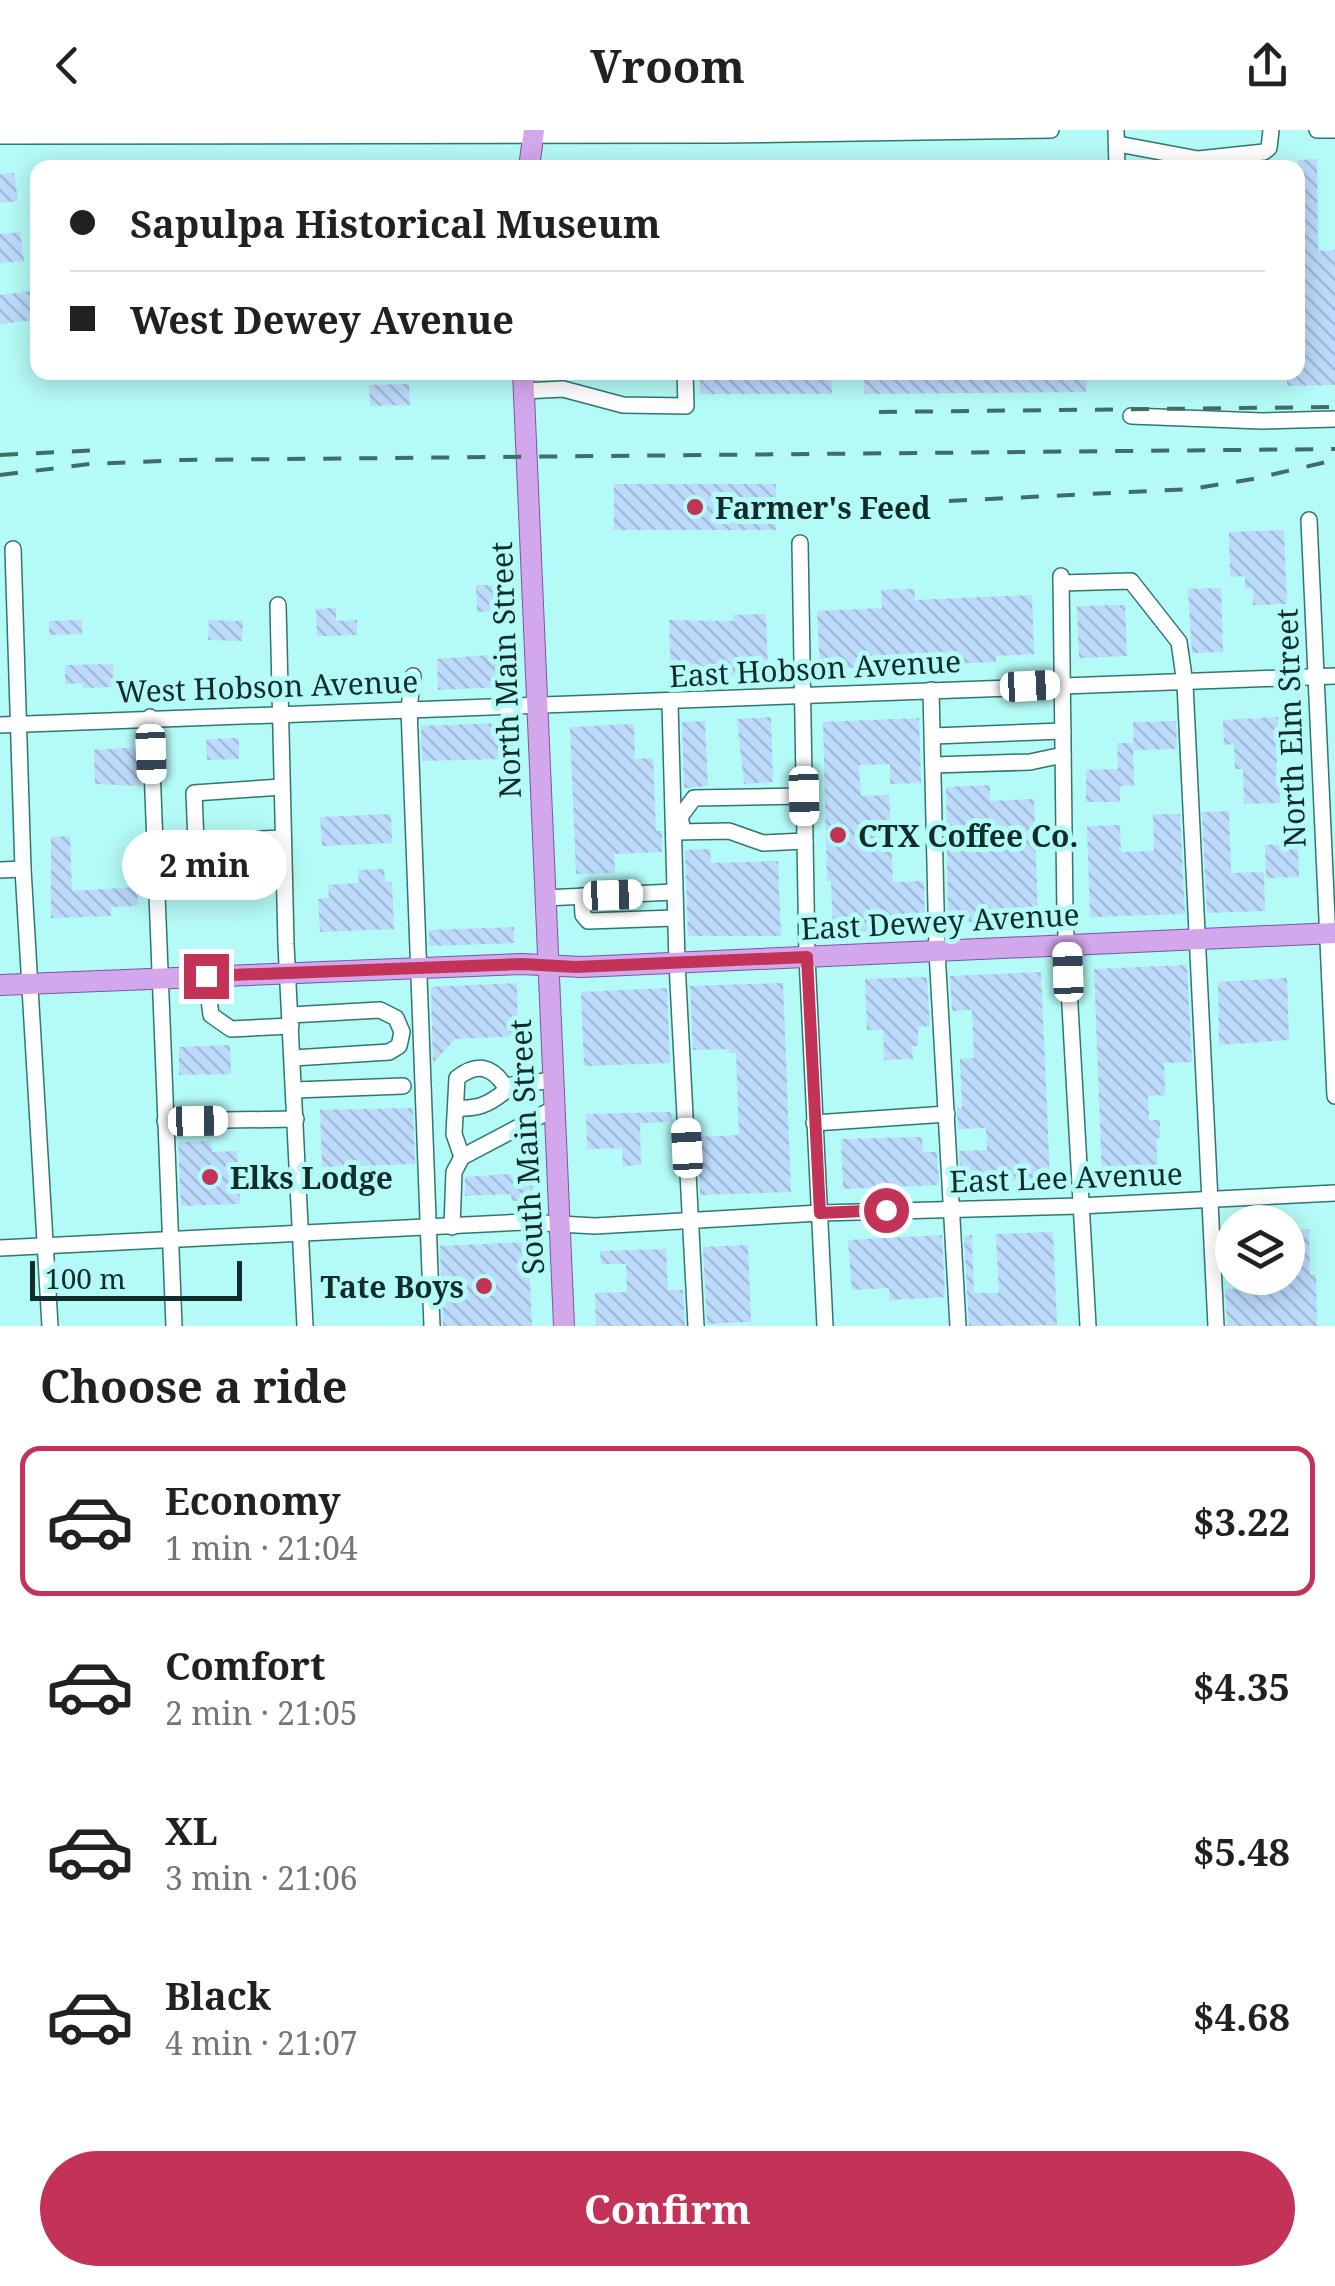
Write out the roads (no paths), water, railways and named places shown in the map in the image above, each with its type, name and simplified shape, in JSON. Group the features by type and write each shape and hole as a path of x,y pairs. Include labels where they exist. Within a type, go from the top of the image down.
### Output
{"main road":[{"path":"530,160 534,132"},
{"name":"North Main Street","path":"523,382 547,966"},
{"name":"East Dewey Avenue","path":"0,985 418,967 677,963 1331,933"},
{"name":"South Main Street","path":"547,966 564,1326"}],"street":[{"path":"0,136 1050,130"},
{"path":"1117,137 1198,159 1264,152 1269,148 1272,130"},
{"path":"1317,130 1335,130"},
{"path":"523,382 622,405 686,406 685,380"},
{"path":"1131,416 1262,421 1335,419"},
{"name":"North Elm Street","path":"1309,520 1317,722 1328,788 1335,1096"},
{"path":"800,544 807,957 826,1326"},
{"path":"13,548 23,869 50,1326"},
{"path":"1088,1326 1066,945 1061,579 1131,581 1180,642 1216,1326"},
{"path":"278,605 282,838 305,1326"},
{"path":"413,676 409,708 432,1326"},
{"name":"East Hobson Avenue","path":"536,705 1335,676"},
{"path":"931,690 937,951 958,1326"},
{"path":"670,702 678,832"},
{"name":"West Hobson Avenue","path":"0,725 536,705"},
{"path":"150,717 174,1326"},
{"path":"1317,722 1335,720"},
{"path":"932,736 1063,731"},
{"path":"933,765 1030,762 1062,755"},
{"path":"281,787 194,793 196,842 282,838"},
{"path":"696,1326 674,892 680,817 694,798 804,796"},
{"path":"678,832 730,832 764,842 805,841"},
{"path":"0,870 23,869"},
{"path":"544,898 674,892"},
{"path":"582,896 588,922 675,918"},
{"path":"206,976 211,1014 230,1029 380,1010 396,1018 402,1032 399,1046 389,1052 293,1058"},
{"path":"457,1108 474,1109 491,1103 504,1092 504,1086 482,1067 469,1068 456,1078 454,1134 462,1158"},
{"path":"504,1086 554,1080"},
{"path":"296,1090 403,1086"},
{"path":"452,1226 454,1172 462,1158 555,1108"},
{"path":"814,1123 947,1114"},
{"path":"165,1122 296,1119"},
{"name":"East Lee Avenue","path":"0,1248 532,1222 594,1226 953,1207 1079,1206 1335,1193"}],"railway":[{"path":"879,412 1335,407"},
{"path":"0,475 90,464 182,460 1335,449"},
{"path":"0,455 100,450"},
{"path":"949,501 1191,489 1335,460"}],"place":[{"name":"Farmer's Feed","path":"695,507"},
{"name":"CTX Coffee Co.","path":"838,835"},
{"name":"Elks Lodge","path":"210,1177"},
{"name":"Tate Boys","path":"484,1286"}]}
